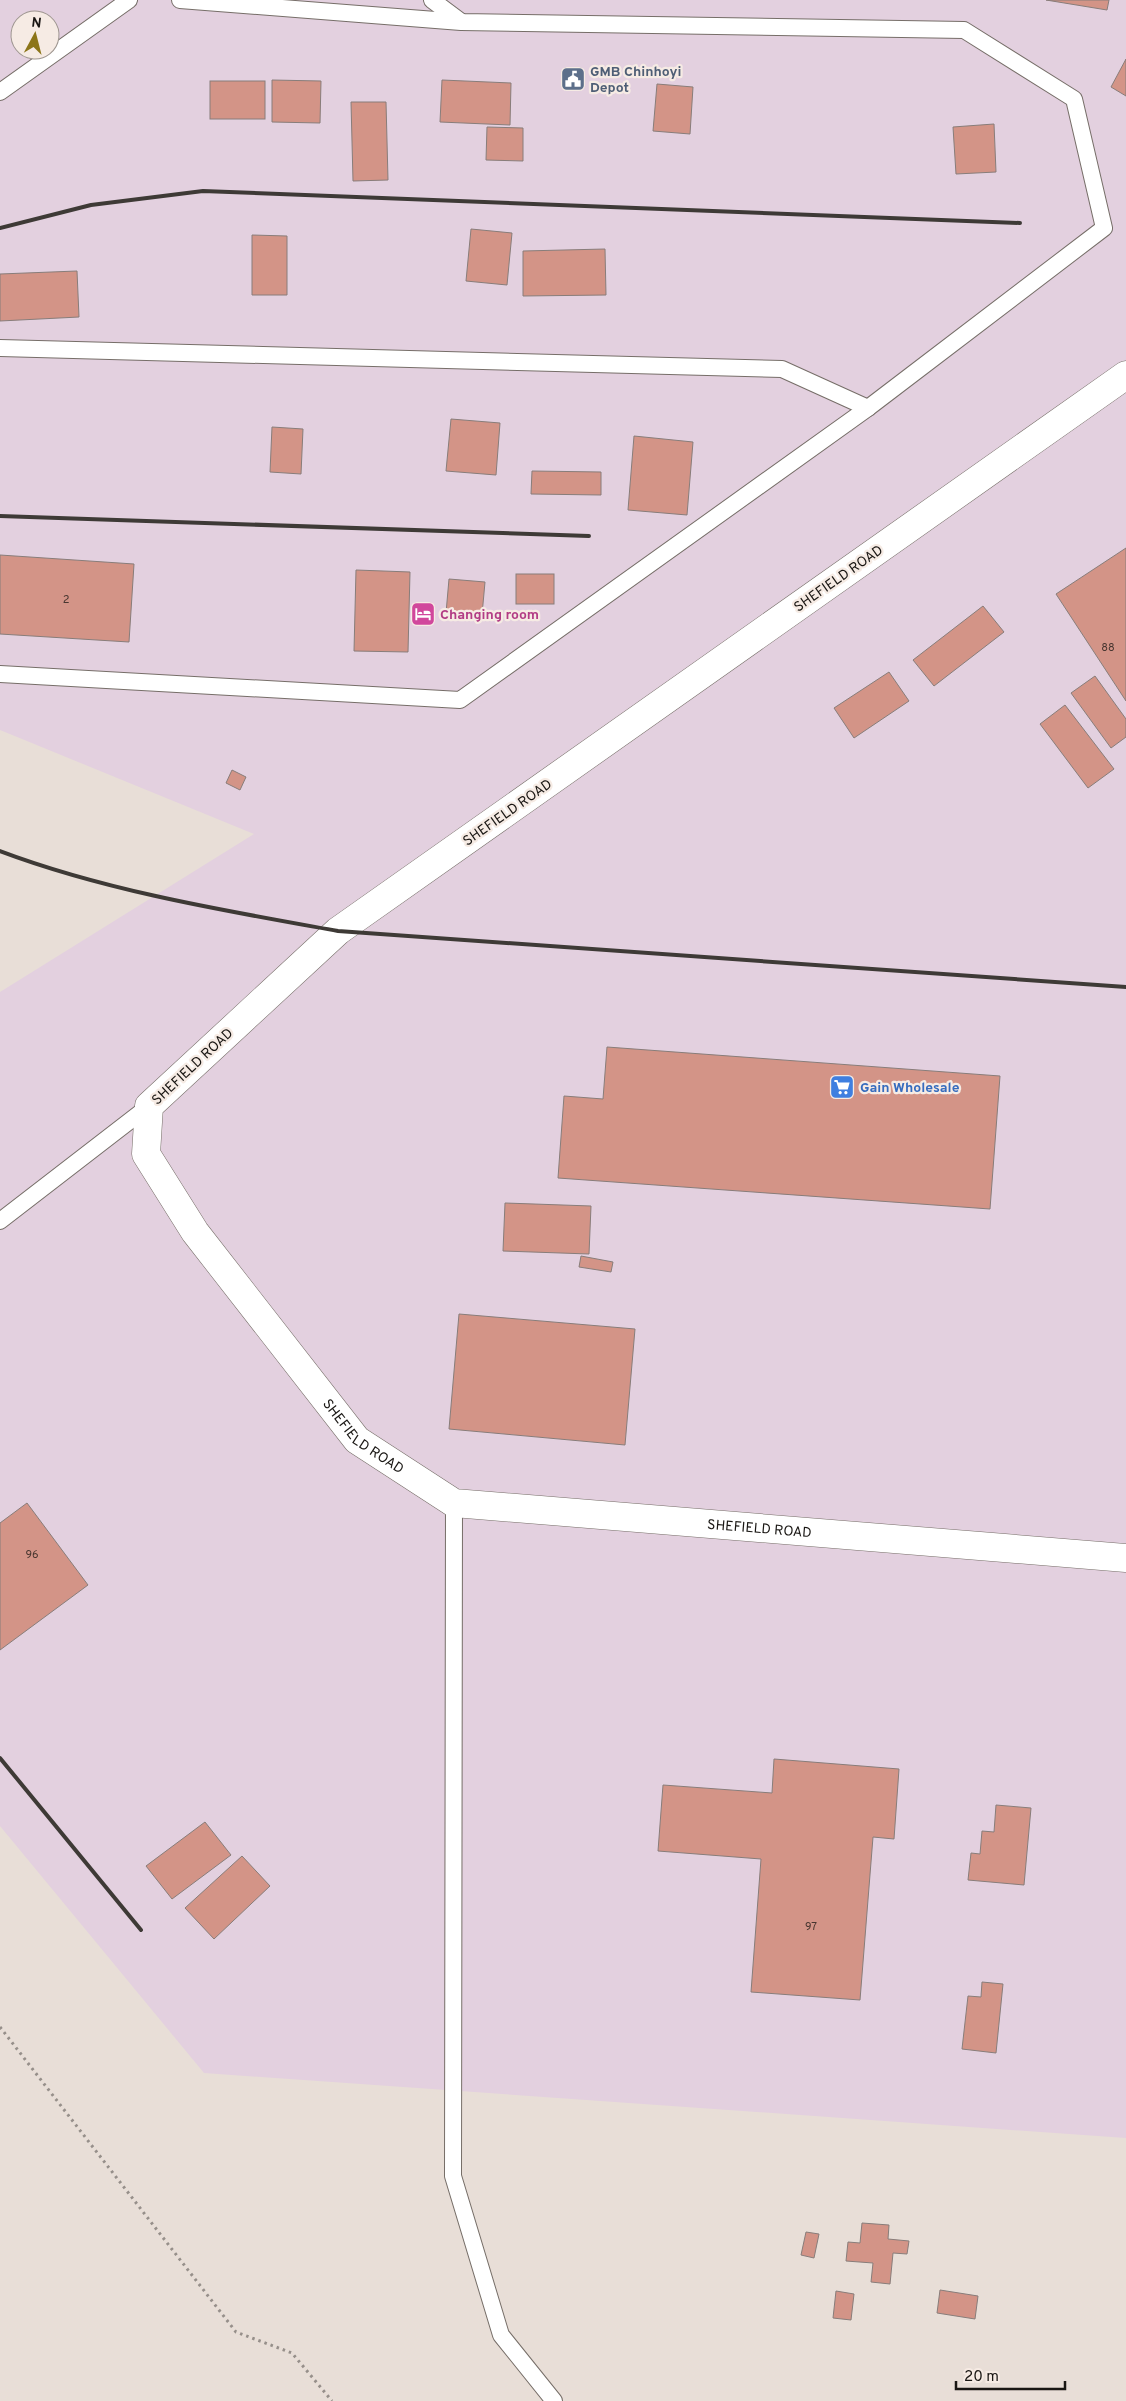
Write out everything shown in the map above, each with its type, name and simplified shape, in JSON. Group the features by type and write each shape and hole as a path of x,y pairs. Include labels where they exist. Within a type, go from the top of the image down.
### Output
{"street":[{"name":"SHEFIELD ROAD","path":"1126,375 338,932 149,1106 146,1154 195,1232 358,1440 454,1503 1126,1558"}],"lane":[{"path":"0,92 129,0"},
{"path":"0,674 460,700 868,408 1104,228 1074,99 964,30 461,22 180,0"},
{"path":"432,0 461,22"},
{"path":"0,348 782,369 868,408"},
{"path":"0,1221 149,1106"},
{"path":"454,1503 453,2176 501,2335 554,2401"}],"path":[{"path":"0,2027 236,2332 292,2353 332,2401"}],"shaded area":[{"path":"0,0 1126,0 1126,2138 204,2073 0,1826 0,992 254,834 0,730"}],"building":[{"path":"1046,0 1109,0 1107,10"},
{"path":"1126,59 1126,96 1111,87"},
{"path":"272,80 321,81 320,123 272,122"},
{"path":"442,80 511,83 510,125 440,122"},
{"path":"210,81 265,81 265,119 210,119"},
{"path":"657,84 693,87 690,134 653,131"},
{"path":"351,102 386,102 388,180 353,181"},
{"path":"994,124 996,172 956,174 953,127"},
{"path":"487,127 523,128 523,161 486,160"},
{"path":"471,229 512,233 507,285 466,281"},
{"path":"252,235 287,236 287,295 252,295"},
{"path":"605,249 606,295 523,296 523,251"},
{"path":"77,271 79,317 0,321 0,274"},
{"path":"451,419 500,423 496,475 446,471"},
{"path":"272,427 303,429 301,474 270,472"},
{"path":"634,436 693,442 687,515 628,510"},
{"path":"532,471 601,472 601,495 531,494"},
{"path":"1126,548 1126,701 1056,594"},
{"path":"0,555 134,564 129,642 0,634"},
{"path":"356,570 410,572 408,652 354,651"},
{"path":"516,574 554,574 554,604 516,604"},
{"path":"449,579 485,582 482,615 446,613"},
{"path":"983,606 1004,632 934,686 913,660"},
{"path":"889,672 909,701 854,738 834,708"},
{"path":"1095,676 1126,719 1126,737 1111,748 1071,693"},
{"path":"1065,705 1114,769 1088,788 1040,724"},
{"path":"232,770 246,777 240,790 226,783"},
{"path":"607,1047 1000,1076 990,1209 558,1178 564,1096 603,1099"},
{"path":"505,1203 591,1206 589,1254 503,1251"},
{"path":"581,1256 613,1262 611,1272 579,1267"},
{"path":"459,1314 635,1329 625,1445 449,1429"},
{"path":"27,1503 88,1585 0,1650 0,1523"},
{"path":"774,1759 899,1769 894,1839 873,1837 860,2000 751,1992 761,1859 658,1851 663,1785 772,1793"},
{"path":"996,1805 1031,1808 1024,1885 968,1880 971,1853 980,1854 982,1831 994,1832"},
{"path":"205,1822 231,1855 172,1899 146,1866"},
{"path":"242,1856 270,1886 214,1939 185,1908"},
{"path":"982,1982 1003,1984 996,2053 962,2049 968,1996 981,1997"},
{"path":"862,2223 889,2225 888,2239 909,2241 907,2254 893,2253 890,2284 871,2282 873,2263 846,2261 848,2242 860,2243"},
{"path":"806,2232 819,2234 814,2258 801,2255"},
{"path":"940,2290 978,2296 975,2319 937,2313"},
{"path":"836,2291 854,2294 851,2320 833,2318"}],"railway":[{"path":"0,228 91,205 203,191 1020,223"},
{"path":"0,516 589,536"},
{"path":"0,851 82,878 124,889 338,931 1126,987"},
{"path":"0,1758 141,1930"}],"place":[{"name":"GMB Chinhoyi Depot","path":"573,79"},
{"name":"Changing room","path":"423,614"},
{"name":"Gain Wholesale","path":"842,1087"}]}
